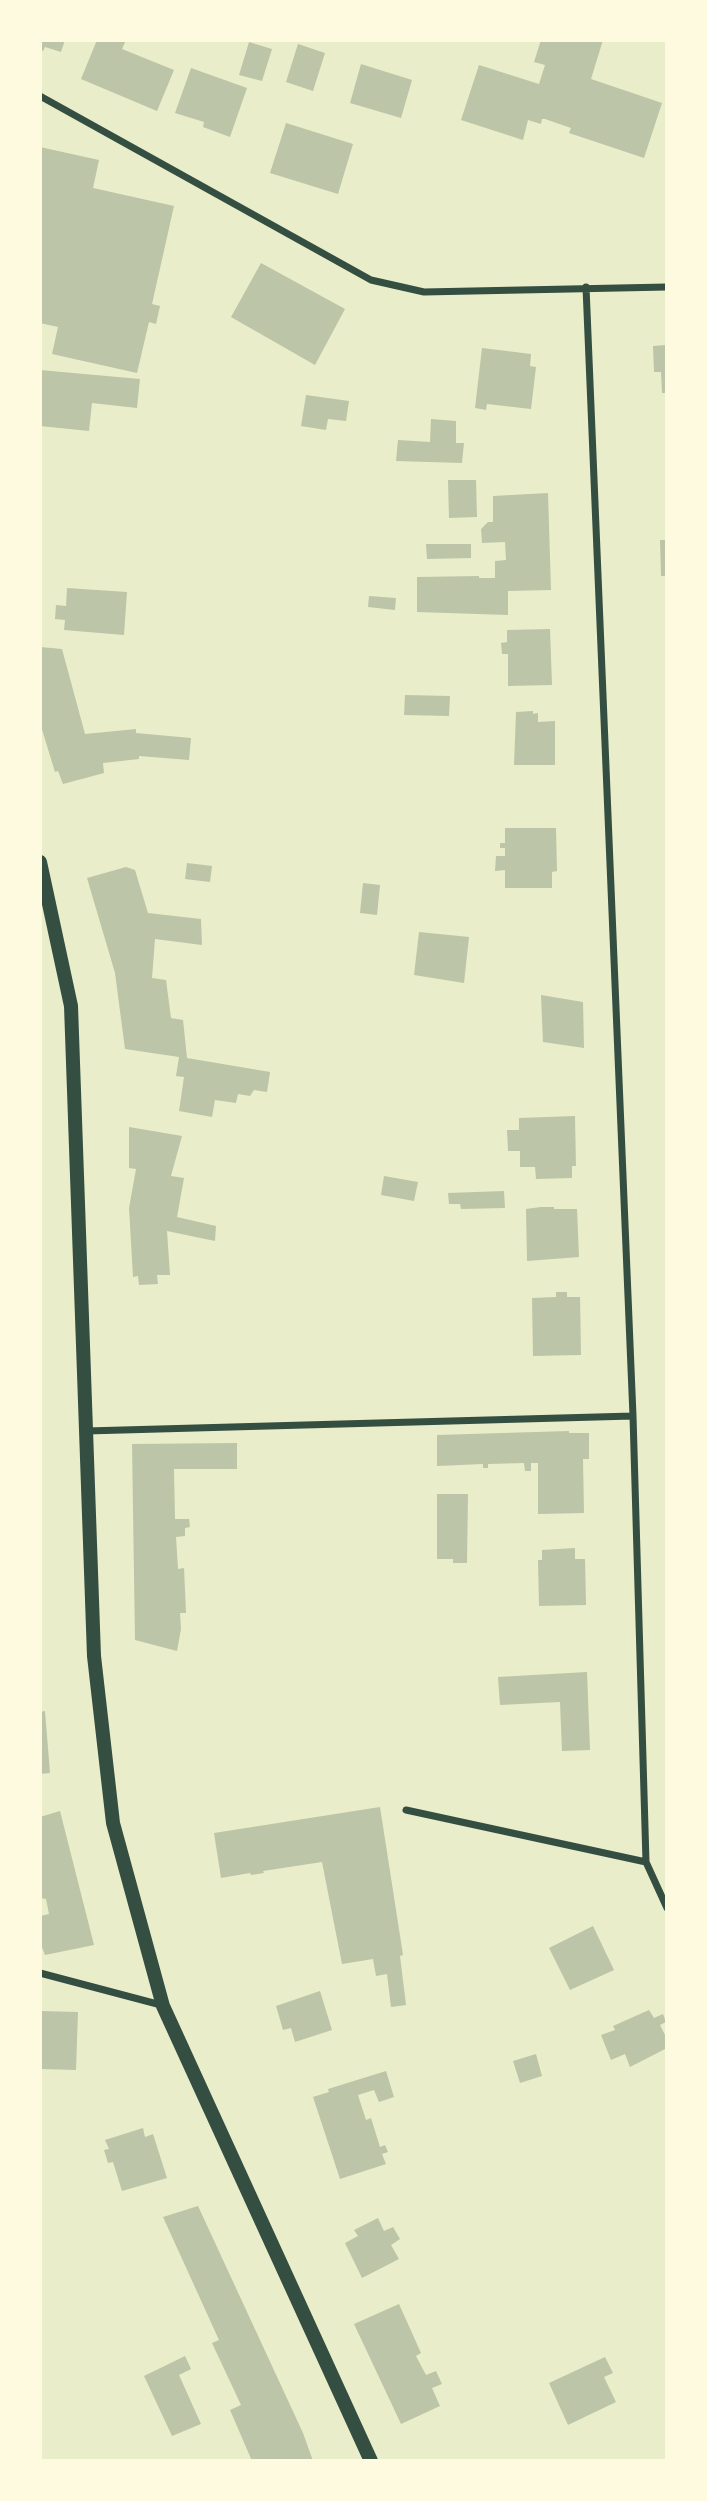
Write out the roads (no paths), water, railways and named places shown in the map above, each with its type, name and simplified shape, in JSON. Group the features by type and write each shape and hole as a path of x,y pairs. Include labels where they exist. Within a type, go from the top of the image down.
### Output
{"main road":[{"path":"40,862 71,1006 94,1657 113,1823 163,2006 371,2461"}],"street":[{"path":"40,96 371,280 424,292 667,288"},
{"path":"586,288 633,1416 646,1862 667,1908"},
{"path":"86,1431 633,1416"},
{"path":"406,1810 646,1862"},
{"path":"40,1973 163,2006"}]}
